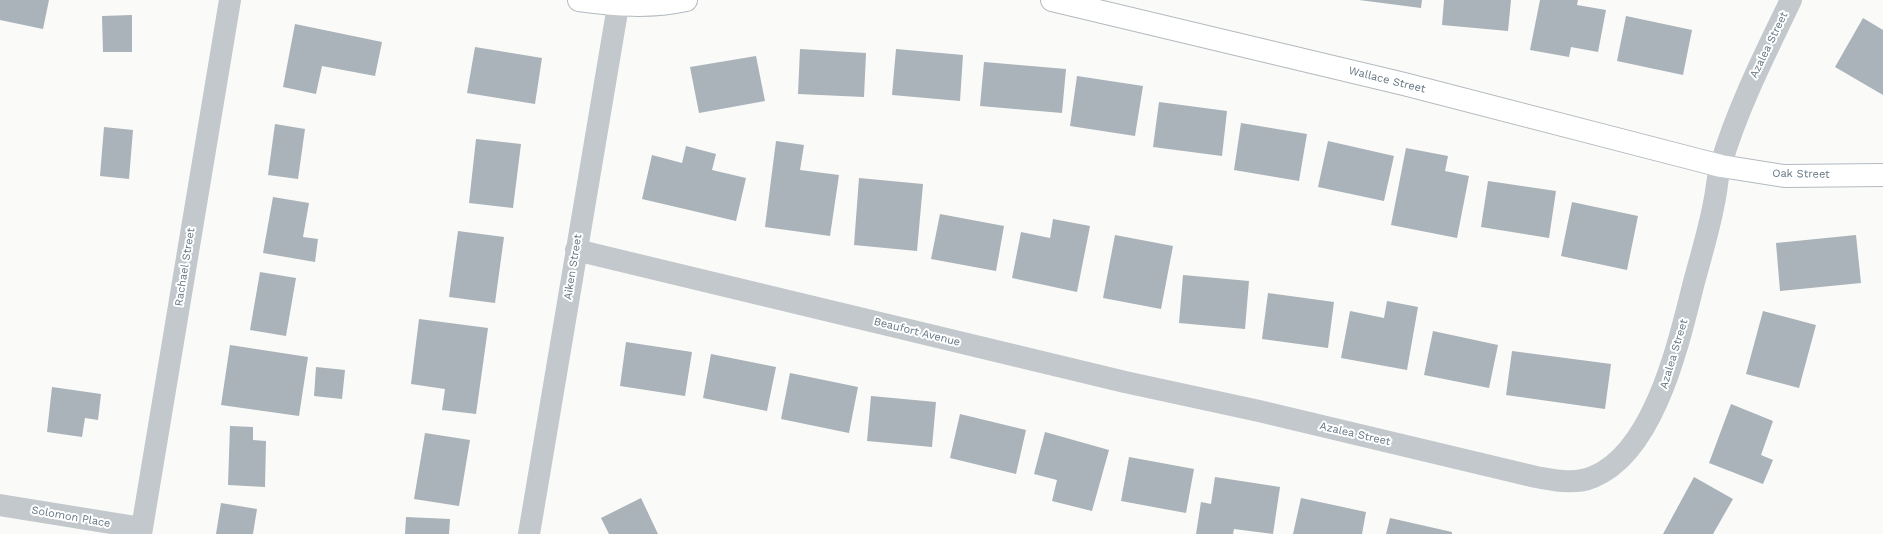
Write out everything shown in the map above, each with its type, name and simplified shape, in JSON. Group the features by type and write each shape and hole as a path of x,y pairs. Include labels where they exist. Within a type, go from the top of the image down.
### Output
{"street":[{"name":"Rachael Street","path":"142,531 230,0"},
{"path":"580,0 619,3 672,3 686,0"},
{"name":"Wallace Street","path":"1052,0 1404,84 1720,166"},
{"name":"Azalea Street","path":"1259,411 1560,481 1579,481 1592,478 1618,463 1635,440 1664,388 1679,340 1712,212 1720,166 1746,94 1791,0"},
{"name":"Aiken Street","path":"529,534 619,3"},
{"name":"Oak Street","path":"1720,166 1784,176 1883,174"},
{"name":"Beaufort Avenue","path":"576,250 1125,382 1259,411"},
{"name":"Solomon Place","path":"0,504 142,531"}],"building":[{"path":"0,0 49,0 43,29 0,20"},
{"path":"1359,0 1422,0 1421,8"},
{"path":"1444,0 1511,0 1508,31 1442,25"},
{"path":"1540,0 1578,0 1577,5 1606,10 1598,52 1571,47 1569,57 1530,50"},
{"path":"132,15 132,52 103,52 102,16"},
{"path":"1626,16 1692,30 1683,75 1617,61"},
{"path":"1863,18 1883,30 1883,95 1835,67"},
{"path":"295,24 382,42 375,76 322,66 316,94 283,87"},
{"path":"475,47 542,58 535,104 467,93"},
{"path":"800,49 866,53 864,97 798,94"},
{"path":"896,49 963,55 960,101 892,95"},
{"path":"756,56 765,101 699,113 690,67"},
{"path":"984,62 1066,69 1062,113 980,106"},
{"path":"1077,76 1143,86 1135,136 1070,126"},
{"path":"1159,102 1227,111 1222,156 1153,147"},
{"path":"1241,123 1307,134 1299,181 1234,170"},
{"path":"275,124 305,129 298,179 268,175"},
{"path":"104,127 133,130 129,179 100,176"},
{"path":"476,139 521,144 513,208 469,203"},
{"path":"776,141 804,145 800,170 839,175 830,236 765,227"},
{"path":"1328,141 1394,156 1384,201 1318,187"},
{"path":"686,146 716,154 712,170 746,178 736,221 642,199 652,155 682,163"},
{"path":"1406,148 1448,156 1445,171 1469,176 1457,238 1391,225"},
{"path":"859,178 923,184 917,251 854,245"},
{"path":"1488,181 1556,191 1549,238 1481,227"},
{"path":"273,197 309,203 303,237 318,239 315,262 263,253"},
{"path":"1572,202 1638,216 1627,270 1561,256"},
{"path":"940,214 1004,226 996,271 931,259"},
{"path":"1053,219 1090,226 1077,292 1012,278 1021,232 1050,238"},
{"path":"458,231 504,237 495,303 449,297"},
{"path":"1115,235 1173,246 1161,309 1103,298"},
{"path":"1856,235 1861,283 1780,291 1776,243"},
{"path":"260,272 296,278 286,336 250,330"},
{"path":"1183,275 1249,281 1245,329 1179,323"},
{"path":"1268,293 1334,302 1328,348 1262,339"},
{"path":"1387,301 1418,307 1407,370 1341,358 1350,311 1384,318"},
{"path":"1763,311 1816,325 1799,388 1746,374"},
{"path":"419,319 488,328 476,414 442,410 445,389 411,384"},
{"path":"1433,331 1498,345 1489,388 1424,375"},
{"path":"626,342 692,352 685,396 620,386"},
{"path":"230,345 308,357 299,416 221,405"},
{"path":"1512,351 1611,364 1605,409 1506,395"},
{"path":"711,354 776,367 767,411 703,398"},
{"path":"316,367 345,370 342,399 314,396"},
{"path":"790,373 858,387 849,433 781,419"},
{"path":"52,387 101,394 98,420 85,418 82,437 47,432"},
{"path":"871,396 936,402 932,447 867,441"},
{"path":"1731,404 1773,421 1761,455 1773,460 1763,484 1709,463"},
{"path":"960,414 1026,430 1016,474 950,458"},
{"path":"230,426 253,427 253,440 266,441 265,487 228,485"},
{"path":"1045,432 1109,450 1092,511 1052,501 1057,480 1034,474"},
{"path":"425,433 470,440 459,506 414,499"},
{"path":"1129,457 1194,469 1186,513 1121,501"},
{"path":"1215,477 1280,487 1273,534 1234,529 1233,534 1196,534 1201,502 1211,504"},
{"path":"1694,477 1733,499 1713,534 1663,534"},
{"path":"641,498 658,534 609,534 601,518"},
{"path":"1301,498 1366,512 1362,534 1293,534"},
{"path":"221,503 257,509 253,534 216,534"},
{"path":"406,517 450,519 449,534 405,534"},
{"path":"1390,518 1452,532 1452,534 1386,534"}]}
